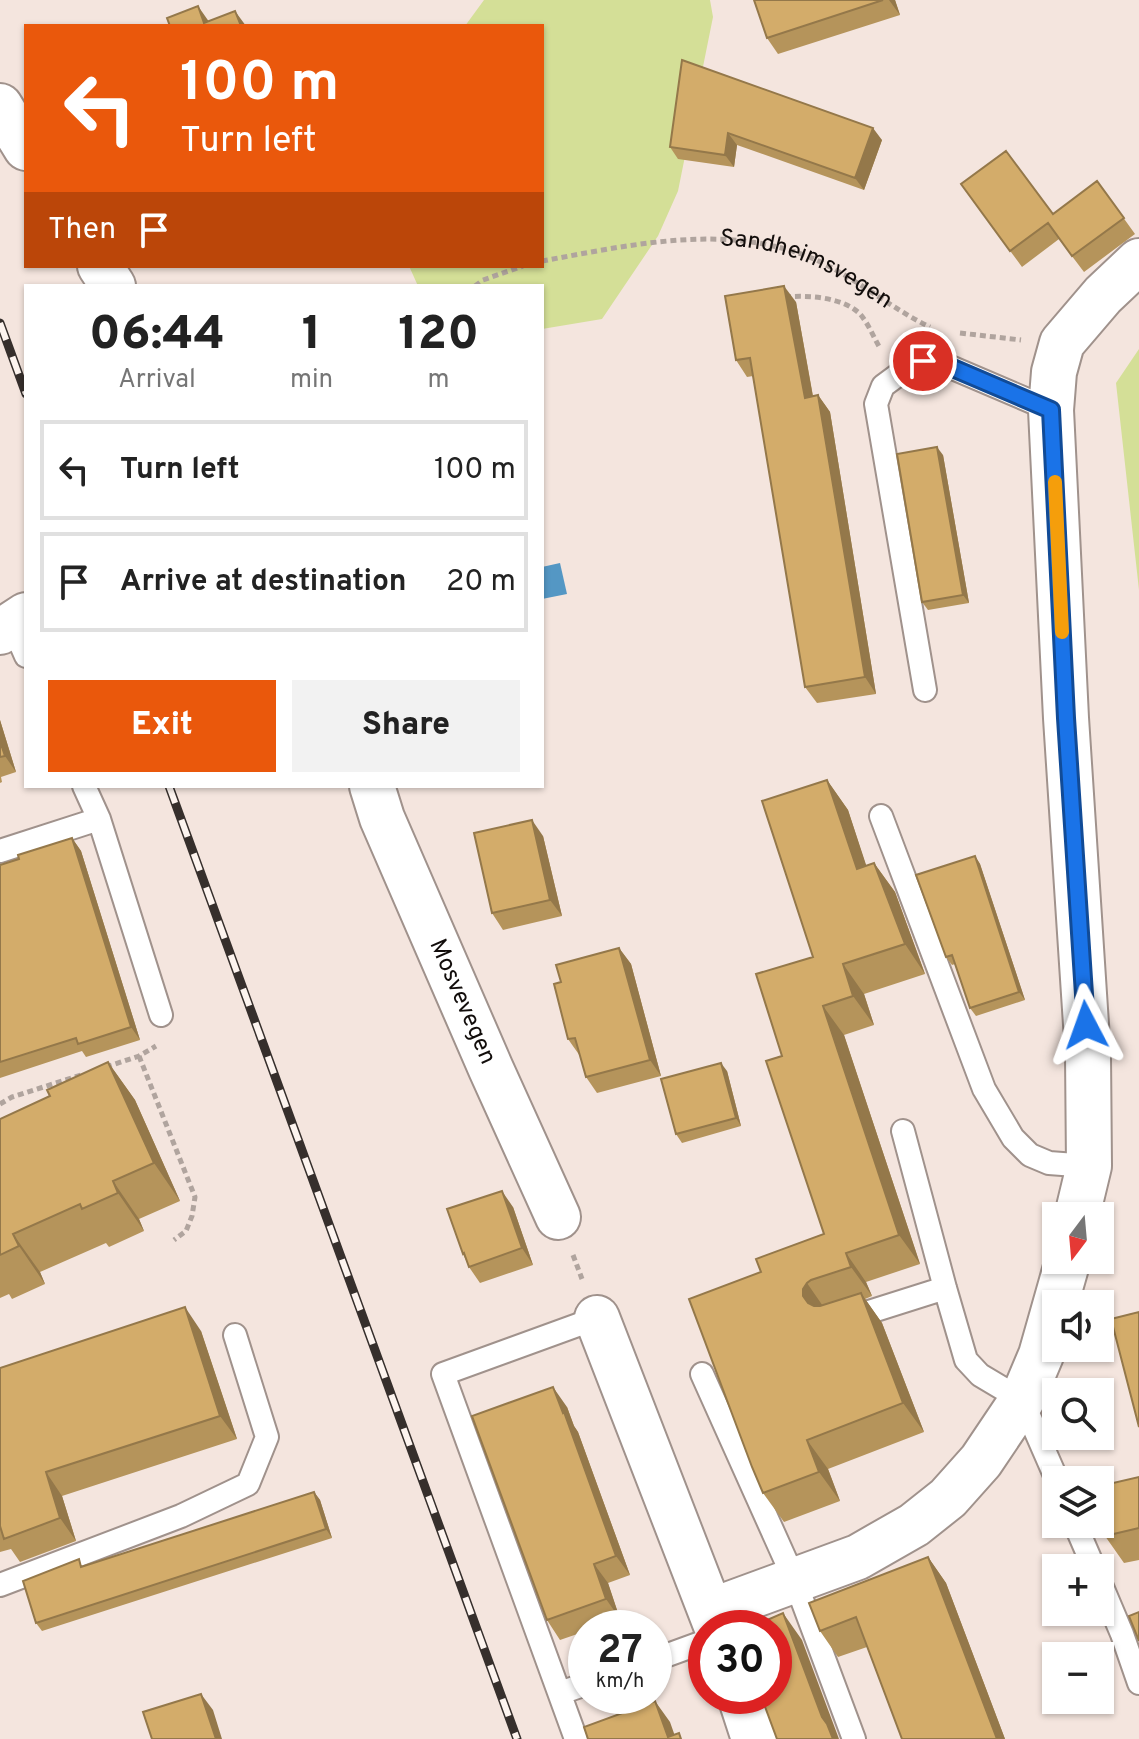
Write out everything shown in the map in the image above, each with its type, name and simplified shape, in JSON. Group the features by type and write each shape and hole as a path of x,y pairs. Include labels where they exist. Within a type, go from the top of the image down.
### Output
{"street":[{"path":"0,106 24,145"},
{"path":"1080,1202 1089,1166 1088,1055 1066,718 1051,410 1054,372 1062,343 1103,295 1139,261"},
{"name":"Mosvevegen","path":"373,788 382,818 558,1217"},
{"path":"742,1610 795,1581 858,1557 914,1525 948,1498 981,1461 1022,1400 1041,1355 1064,1274"},
{"path":"597,1318 705,1610"},
{"path":"746,1714 754,1739"}],"lane":[{"path":"925,690 876,404 883,386 923,361 948,366 1051,410"},
{"path":"85,788 99,819 161,1015"},
{"path":"881,816 984,1089 1013,1138 1030,1155 1049,1163 1089,1166"},
{"path":"0,851 99,819"},
{"path":"903,1131 966,1360 980,1375 1022,1400 1051,1466"},
{"path":"837,1322 945,1288"},
{"path":"576,1739 443,1374 597,1318"},
{"path":"0,1585 181,1516 248,1484 267,1437 235,1335"},
{"path":"702,1374 795,1581 854,1739"},
{"path":"1114,1615 1139,1683"},
{"path":"560,1693 568,1690"}],"path":[{"name":"Sandheimsvegen","path":"544,261 631,245 703,238 765,243 814,260 928,327 941,329"},
{"path":"478,284 517,268"},
{"path":"779,298 805,296 836,301 860,314 881,349 906,369"},
{"path":"955,332 1062,343"},
{"path":"96,1070 139,1056 156,1046 163,1029 161,1015"},
{"path":"139,1056 195,1197 186,1231 174,1240"},
{"path":"0,1104 12,1097 82,1074"},
{"path":"558,1217 597,1318"}],"green space":[{"path":"484,0 710,0 713,17 678,191 658,236 602,319 544,329 544,284 417,284 410,268 544,268 544,24 466,24"},
{"path":"1139,349 1139,590 1116,383"}],"water":[{"path":"560,563 567,594 544,599 544,567"}],"building":[{"path":"754,0 883,0 767,38"},
{"path":"198,6 204,23 235,11 240,24 169,24 167,18"},
{"path":"682,60 873,128 855,178 728,133 725,155 670,147"},
{"path":"1006,151 1053,214 1097,181 1124,218 1072,256 1048,223 1010,251 961,184"},
{"path":"784,286 805,398 818,395 865,677 805,687 750,358 736,360 725,296"},
{"path":"937,447 963,595 922,602 897,454"},
{"path":"827,780 857,869 874,863 905,944 843,964 853,996 823,1006 899,1235 846,1253 851,1267 811,1280 803,1289 803,1296 808,1303 820,1306 861,1293 903,1403 807,1440 819,1472 763,1493 689,1299 761,1272 756,1259 824,1234 766,1061 782,1056 756,974 813,957 762,801"},
{"path":"532,820 550,900 492,913 474,833"},
{"path":"72,838 131,1027 78,1044 76,1038 0,1062 0,865 19,859 18,855"},
{"path":"975,856 1019,992 970,1008 952,955 946,957 916,875"},
{"path":"619,948 650,1060 586,1077 575,1038 568,1039 554,984 561,982 556,965"},
{"path":"108,1062 154,1163 113,1181 118,1193 82,1209 80,1204 13,1234 19,1246 0,1255 0,1119 50,1096 47,1090"},
{"path":"721,1063 736,1118 676,1134 661,1079"},
{"path":"502,1191 522,1248 469,1267 447,1209"},
{"path":"185,1307 220,1416 46,1472 60,1518 4,1539 0,1526 0,1368"},
{"path":"1139,1312 1139,1427 1114,1331 1114,1318"},
{"path":"553,1387 616,1556 594,1564 606,1599 547,1620 472,1416"},
{"path":"1139,1477 1139,1528 1114,1534 1114,1483"},
{"path":"314,1492 326,1529 36,1623 23,1581 79,1559 81,1567"},
{"path":"928,1557 997,1739 902,1739 856,1617 820,1631 809,1603"},
{"path":"1139,1612 1139,1641 1129,1616"},
{"path":"792,1637 833,1739 777,1739 768,1714 792,1714"},
{"path":"201,1694 216,1739 152,1739 143,1712"},
{"path":"620,1714 660,1714 668,1737 679,1733 681,1739 588,1739 584,1727"}],"railway":[{"path":"0,323 24,389"},
{"path":"170,788 517,1739"}],"slow traffic":[{"path":"1055,482 1062,632"}],"route":[{"path":"923,361 948,366 1051,410 1066,718 1086,1025"}]}
